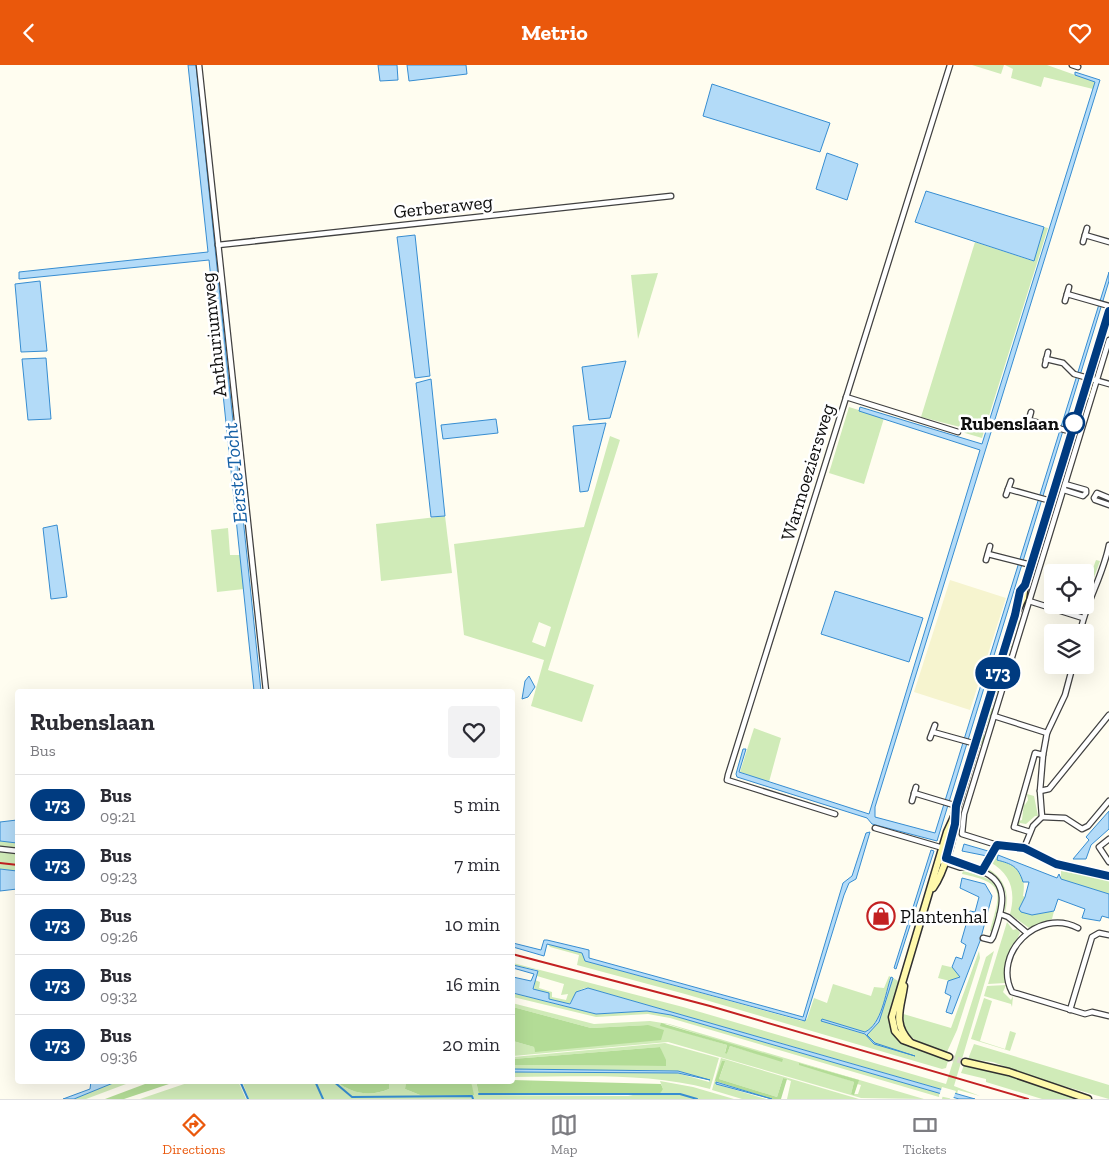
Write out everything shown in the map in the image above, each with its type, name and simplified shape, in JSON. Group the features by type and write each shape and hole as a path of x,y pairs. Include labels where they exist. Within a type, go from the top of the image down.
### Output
{"main road":[{"path":"949,1057 914,1045 899,1037 893,1009 905,977 945,849 955,824 956,806 972,743 1015,615 1023,598 1027,564 1068,431 1081,403 1089,378 1108,307"},
{"path":"965,1062 1009,1073 1088,1099"}],"street":[{"name":"Anthuriumweg","path":"199,65 266,689"},
{"name":"Warmoeziersweg","path":"835,814 727,780 950,65"},
{"name":"Gerberaweg","path":"218,245 671,196"},
{"path":"1083,242 1087,228"},
{"path":"1085,235 1109,243"},
{"path":"1065,301 1069,287"},
{"path":"1067,294 1108,307"},
{"path":"1109,340 1089,378 1064,490 964,814 962,833 997,845 1024,848 1056,864 1109,876"},
{"path":"1045,365 1048,353"},
{"path":"1046,359 1066,365 1070,372 1074,374 1109,384"},
{"path":"846,397 958,432"},
{"path":"1027,427 1031,412"},
{"path":"1029,419 1068,431"},
{"path":"1006,495 1010,481"},
{"path":"1064,490 1083,496 1086,493 1086,490 1065,484"},
{"path":"1008,489 1047,500"},
{"path":"1109,498 1097,493 1094,498 1095,501 1109,505"},
{"path":"1082,624 1098,582 1109,545"},
{"path":"986,560 990,546"},
{"path":"988,554 1027,564"},
{"path":"1029,601 1083,618"},
{"path":"1024,848 1030,832 1042,817 1040,791 1043,755 1048,733 1065,695 1070,674"},
{"path":"1040,791 1049,789 1109,715"},
{"path":"994,716 1048,733"},
{"path":"930,738 934,725"},
{"path":"932,731 972,743"},
{"path":"1030,832 1014,827 1035,753 1043,755"},
{"path":"912,801 916,787"},
{"path":"914,793 956,806"},
{"path":"1042,817 1065,818 1082,829 1088,826 1109,801"},
{"path":"875,828 945,849"},
{"path":"1109,839 1099,847 1109,862"},
{"path":"982,871 997,845"},
{"path":"0,849 15,851"},
{"path":"943,860 960,867 966,866 982,871 993,877 1002,890 1004,897 991,940 983,938"},
{"path":"1000,914 1008,917 1026,933"},
{"path":"1078,928 1066,923 1049,923 1026,933 1014,950 1010,961 1009,986 1012,992 1070,1010 1109,1016"},
{"path":"1070,1010 1092,937 1096,933 1109,935"}],"shaded area":[{"path":"950,580 1006,598 970,710 914,692"}],"green space":[{"path":"972,65 1004,65 1001,74"},
{"path":"1005,65 1047,65 1095,82 1093,89 1044,77 1041,87 1011,78 1013,69"},
{"path":"1044,227 1048,228 982,438 965,433 960,427 921,417 975,242 1033,261"},
{"path":"658,273 638,339 631,275"},
{"path":"849,407 884,418 864,484 829,473"},
{"path":"610,436 620,440 548,670 594,685 582,722 531,706 544,660 464,635 454,544 584,527","holes":["539,622 551,627 545,647 532,642"]},
{"path":"445,516 452,573 381,581 376,524"},
{"path":"228,528 230,555 240,555 244,589 217,592 211,530"},
{"path":"1096,560 1100,561 1094,577"},
{"path":"1019,616 1019,624 1016,627 1012,647 1010,648 1006,667 998,688 1000,691 995,693"},
{"path":"995,693 993,710 984,731 984,740 977,751"},
{"path":"754,728 781,738 769,782 740,772"},
{"path":"1027,794 1034,796 1038,816 1035,816 1026,824 1020,823 1019,827 1016,825 1019,819 1019,821 1022,820 1024,802 1025,805 1028,800"},
{"path":"0,841 15,843 15,871 0,869"},
{"path":"995,854 998,855 997,860 1015,867 1022,875 1023,896 1025,897 1019,909 1032,915 1054,911 1052,919 1029,928 1010,914 1012,891 1003,872 990,862"},
{"path":"987,868 998,877 1005,887 1007,899 1005,913 1006,896 1003,886 994,876 986,871"},
{"path":"963,871 988,879 999,890 999,907 992,932 990,931 998,898 997,891 986,881 962,874"},
{"path":"1061,871 1109,880 1109,894 1061,879"},
{"path":"1007,922 1013,930 1017,929 1020,933 1006,961 1005,983 988,984"},
{"path":"548,944 583,953 585,961 802,1021 807,1019 814,998 827,1003 833,984 871,996 874,987 884,988 889,976 891,977 879,1016 871,1028 865,1032 822,1019 821,1021 867,1035 879,1022 893,978 900,982 890,1014 903,1043 948,1061 946,1068 942,1069 685,994 577,965 579,955 550,947"},
{"path":"979,951 980,958 957,1030 946,1054 915,1040 909,1035 901,1022 900,1013 951,1028"},
{"path":"994,951 954,1086 980,1096 958,1090 957,1094 952,1092 950,1099 942,1099 944,1090 588,988 579,991 569,1004 549,999 549,993 534,990 535,980 540,982 539,988 552,992 552,997 566,1000 568,994 561,995 564,984 537,976 538,970 515,965 515,964 683,1007 946,1084 986,957"},
{"path":"942,965 955,968 961,977 950,981 938,978"},
{"path":"1006,985 1003,992 1011,1000 1013,996 1012,1007 1011,1004 984,996 987,986"},
{"path":"515,994 596,1014 647,1011 671,1015 940,1093 939,1097 670,1018 648,1014 596,1017 515,997"},
{"path":"984,998 992,1001 980,1041 1005,1049 1010,1031 1016,1033 1010,1051 971,1039"},
{"path":"515,1004 594,1024 650,1021 669,1024 924,1099 861,1098 668,1042 515,1056 515,1042 534,1047 535,1051 648,1025 591,1028 515,1008","holes":["667,1024 782,1061 730,1046 727,1054 725,1052 727,1045 660,1025","799,1063 858,1080 857,1084 861,1085 858,1094 851,1094 854,1082"]},
{"path":"515,1008 591,1028 648,1025 664,1030 661,1040 535,1052 534,1047 515,1042"},
{"path":"661,1023 783,1059 782,1062 730,1046 727,1054 725,1053 727,1045 660,1026"},
{"path":"665,1043 719,1058 710,1089 661,1080 637,1078 587,1076 515,1077 515,1072 677,1073 709,1082 710,1080 678,1071 515,1069 515,1065 666,1066 660,1047 515,1059 515,1057"},
{"path":"974,1044 1109,1085 1109,1099 1032,1077 993,1062 968,1059"},
{"path":"660,1047 666,1060 666,1066 515,1065 515,1059"},
{"path":"721,1058 859,1099 787,1099 791,1081 783,1078 777,1097 719,1079 725,1062 716,1084 766,1099 742,1099 712,1090"},
{"path":"722,1061 725,1061 719,1079 777,1097 783,1078 787,1079 781,1099 772,1099 715,1081"},
{"path":"799,1063 859,1080 854,1095 851,1094 854,1082 799,1065"},
{"path":"964,1065 1004,1074 1078,1099 1042,1099 986,1082 986,1079 961,1073"},
{"path":"515,1080 661,1084 663,1089 659,1095 479,1095 477,1084 515,1084"},
{"path":"660,1081 693,1087 734,1099 249,1099 243,1084 340,1084 348,1089 362,1093 375,1093 389,1089 389,1084 406,1084 405,1089 420,1095 473,1095 471,1084 477,1084 479,1095 628,1096 663,1089"},
{"path":"111,1084 126,1084 86,1099 74,1099"},
{"path":"145,1084 169,1084 124,1099 105,1099"},
{"path":"184,1084 239,1084 246,1099 140,1099"},
{"path":"340,1084 389,1084 389,1089 375,1093 361,1093"},
{"path":"406,1084 472,1084 474,1095 420,1095 405,1089"}],"water":[{"name":"Eerste Tocht","path":"188,65 196,65 261,689 254,689 209,260 19,279 19,272 208,252"},
{"path":"378,65 397,65 398,80 380,81"},
{"path":"407,65 466,65 467,74 409,81"},
{"path":"1075,72 1100,80 875,807 875,817 935,833 1109,272 1109,281 937,841 872,824 867,818 737,777 736,774 743,749 746,749 739,772 869,814 980,450 859,411 860,407 982,444 1095,82 1075,75"},
{"path":"712,84 830,123 820,152 703,116"},
{"path":"827,153 858,164 847,200 816,189"},
{"path":"926,191 1044,227 1034,261 915,222"},
{"path":"415,235 430,376 415,378 397,237"},
{"path":"40,281 47,351 21,352 15,284"},
{"path":"46,358 51,419 28,420 22,359"},
{"path":"626,361 610,418 589,420 582,367"},
{"path":"431,379 445,516 431,517 416,383"},
{"path":"496,419 498,433 443,439 441,425"},
{"path":"606,423 588,491 580,492 573,426"},
{"path":"57,525 67,597 51,599 43,528"},
{"path":"835,591 923,618 909,662 821,634"},
{"path":"529,676 535,687 528,697 522,699 525,681"},
{"path":"1109,811 1109,829 1091,845 1086,859 1073,859 1089,840 1086,837"},
{"path":"15,820 15,843 0,841 0,822"},
{"path":"870,832 856,879 849,883 844,895 805,1021 585,961 582,953 547,944 544,956 515,948 515,944 541,950 544,940 547,940 589,950 589,958 803,1017 843,883 852,876 866,833"},
{"path":"964,844 988,851 987,856 962,851"},
{"path":"931,850 934,851 896,969 894,968"},
{"path":"998,855 1057,878 1059,874 1061,879 1109,894 1109,918 1102,916 1100,921 1082,918 1085,909 1058,899 1054,911 1032,915 1021,912 1019,909 1029,882 1023,882 1017,869 997,860"},
{"path":"0,869 15,871 15,889 0,891"},
{"path":"962,878 985,884 992,896 980,941 952,1014 946,1012 951,996 945,993 948,981 960,977 952,967 956,957 962,959 966,945 961,942 970,911 975,912 979,897 960,888"},
{"path":"515,965 538,971 533,989 549,993 549,999 570,1004 576,992 588,988 975,1099 959,1099 671,1015 647,1011 596,1014 515,994 515,977 531,981 534,974 515,969"},
{"path":"891,977 893,978 879,1022 867,1035 875,1043 915,1056 874,1044 865,1034 821,1021 822,1019 865,1032 871,1028 879,1016"},
{"path":"515,1069 678,1071 710,1080 678,1073 515,1072"},
{"path":"716,1082 772,1099 716,1084"},
{"path":"91,1084 111,1084 74,1099 63,1099 90,1089"}],"pier":[{"path":"942,1087 956,1091 953,1099 939,1096"}],"waterway":[{"path":"241,1084 248,1099"},
{"path":"316,1084 323,1099"},
{"path":"337,1084 352,1097 472,1096 473,1099"},
{"path":"479,1094 680,1094 697,1099"}],"tunnel":[{"path":"949,1057 965,1062"}],"railway":[{"path":"0,863 15,865"},
{"path":"515,955 710,1006 1028,1099"}],"bus line":[{"name":"173","path":"1109,311 1091,364 1081,403 1025,585 1020,591 1015,615 956,806 955,824 946,858 982,871 997,845 1024,848 1056,864 1091,874 1109,876"}],"place":[{"name":"Rubenslaan","path":"1074,423"},
{"name":"Plantenhal","path":"881,916"}]}
